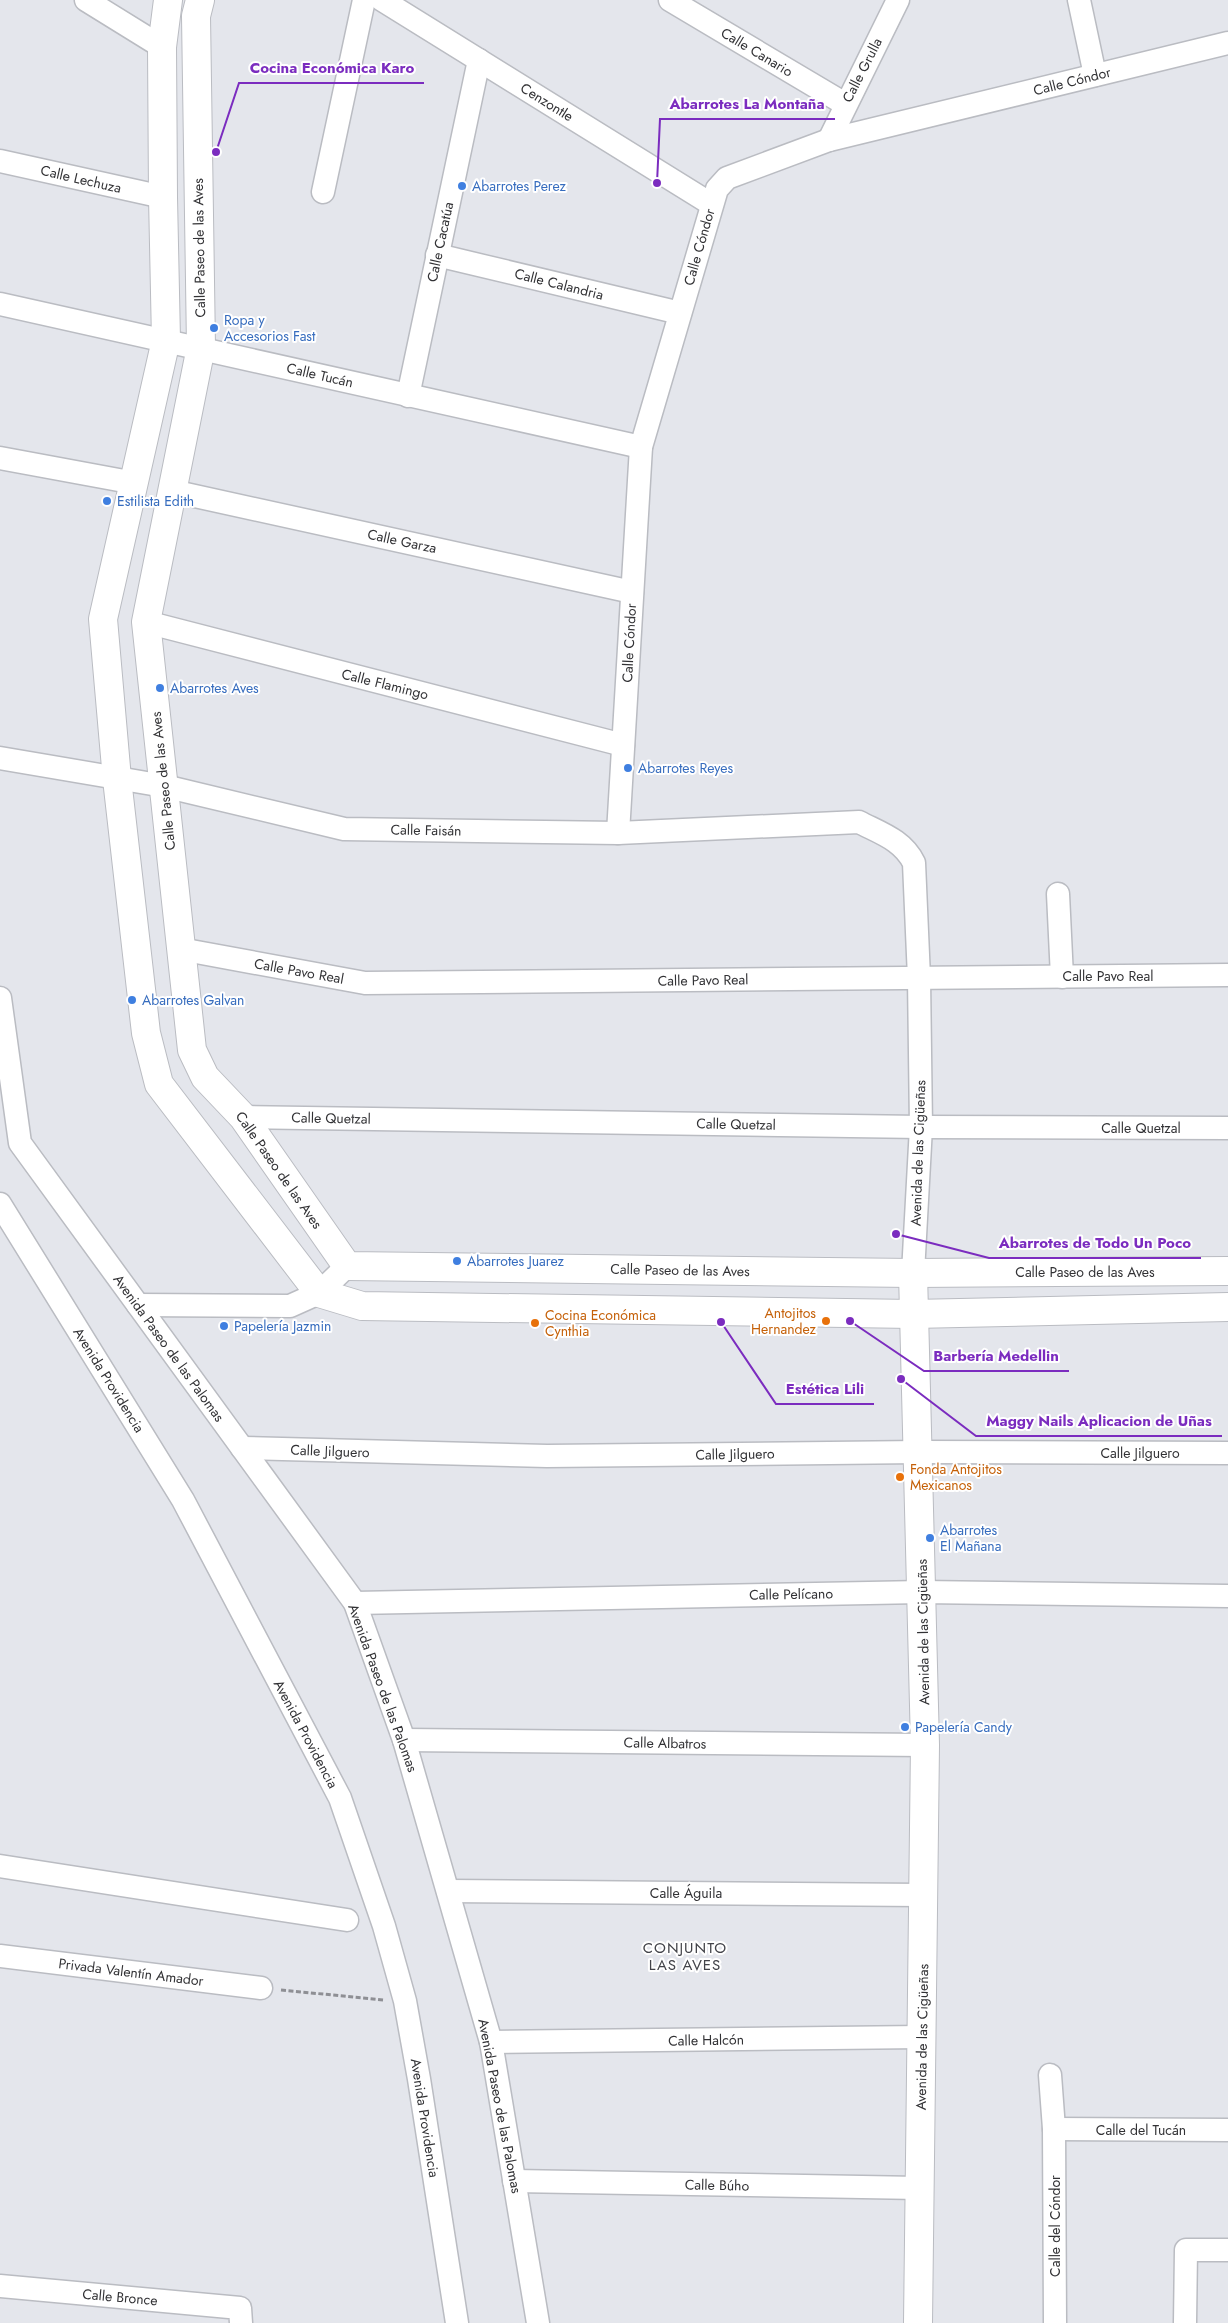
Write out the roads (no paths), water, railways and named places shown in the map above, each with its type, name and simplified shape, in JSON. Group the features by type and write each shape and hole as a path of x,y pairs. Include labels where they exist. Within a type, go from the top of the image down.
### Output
{"street":[{"path":"86,0 162,47"},
{"path":"168,0 162,47 166,340 135,483 102,619 117,779 146,1033 159,1084 320,1293 362,1306 913,1314 1228,1307"},
{"name":"Calle Paseo de las Aves","path":"200,0 196,16 201,348 146,622 180,949 192,1050 205,1077 243,1117 347,1266 913,1273 1228,1271"},
{"path":"323,192 364,0"},
{"name":"Cenzontle","path":"382,0 712,204"},
{"name":"Calle Canario","path":"670,0 845,104"},
{"name":"Calle Grulla","path":"829,140 845,104 898,0"},
{"path":"1078,0 1095,76"},
{"name":"Calle Cóndor","path":"618,834 641,447 717,189 727,178 829,140 1228,43"},
{"name":"Calle Cacatúa","path":"408,396 478,60"},
{"name":"Calle Lechuza","path":"0,161 163,197"},
{"name":"Calle Calandria","path":"437,254 680,313"},
{"name":"Calle Tucán","path":"0,304 641,447"},
{"path":"0,458 135,483"},
{"name":"Calle Garza","path":"172,490 632,592"},
{"name":"Calle Flamingo","path":"146,622 623,745"},
{"name":"Calle Faisán","path":"0,758 164,786 344,829 618,834 859,822"},
{"name":"Avenida de las Cigüeñas","path":"859,822 895,840 909,852 914,863 919,978 921,1127 913,1273 913,1314 919,1452 925,1745 918,2323"},
{"path":"1058,894 1062,977"},
{"name":"Calle Pavo Real","path":"180,949 365,983 1228,975"},
{"name":"Avenida Paseo de las Palomas","path":"0,998 20,1143 355,1603 404,1740 491,2042 538,2323"},
{"name":"Calle Quetzal","path":"243,1117 921,1127 1228,1128"},
{"name":"Avenida Providencia","path":"0,1204 183,1500 340,1798 384,1926 405,2002 420,2080 457,2323"},
{"path":"138,1306 290,1306 320,1293 347,1266"},
{"name":"Calle Jilguero","path":"242,1448 547,1456 919,1452 1228,1453"},
{"name":"Calle Pelícano","path":"355,1603 922,1592 1228,1596"},
{"name":"Calle Albatros","path":"404,1740 925,1745"},
{"path":"0,1866 347,1920"},
{"name":"Calle Águila","path":"448,1891 923,1895"},
{"name":"Privada Valentín Amador","path":"0,1956 261,1988"},
{"name":"Calle Halcón","path":"491,2042 922,2037"},
{"name":"Calle del Cóndor","path":"1050,2075 1054,2129 1056,2323"},
{"name":"Calle del Tucán","path":"1054,2129 1228,2130"},
{"name":"Calle Búho","path":"514,2181 919,2188"},
{"path":"1185,2323 1186,2250 1228,2250"},
{"name":"Calle Bronce","path":"0,2286 241,2316"}],"place":[{"name":"Cocina Económica Karo","path":"216,152"},
{"name":"Abarrotes La Montaña","path":"657,183"},
{"name":"Abarrotes Perez","path":"462,186"},
{"name":"Ropa y Accesorios Fast","path":"214,328"},
{"name":"Estilista Edith","path":"107,501"},
{"name":"Abarrotes Aves","path":"160,688"},
{"name":"Abarrotes Reyes","path":"628,768"},
{"name":"Abarrotes Galvan","path":"132,1000"},
{"name":"Abarrotes de Todo Un Poco","path":"896,1234"},
{"name":"Abarrotes Juarez","path":"457,1261"},
{"name":"Antojitos Hernandez","path":"826,1321"},
{"name":"Barbería Medellin","path":"850,1321"},
{"name":"Estética Lili","path":"721,1322"},
{"name":"Cocina Económica Cynthia","path":"535,1323"},
{"name":"Papelería Jazmin","path":"224,1326"},
{"name":"Maggy Nails Aplicacion de Uñas","path":"901,1379"},
{"name":"Fonda Antojitos Mexicanos","path":"900,1477"},
{"name":"Abarrotes El Mañana","path":"930,1538"},
{"name":"Papelería Candy","path":"905,1727"}],"district":[{"name":"CONJUNTO LAS AVES","path":"685,1956"}]}
